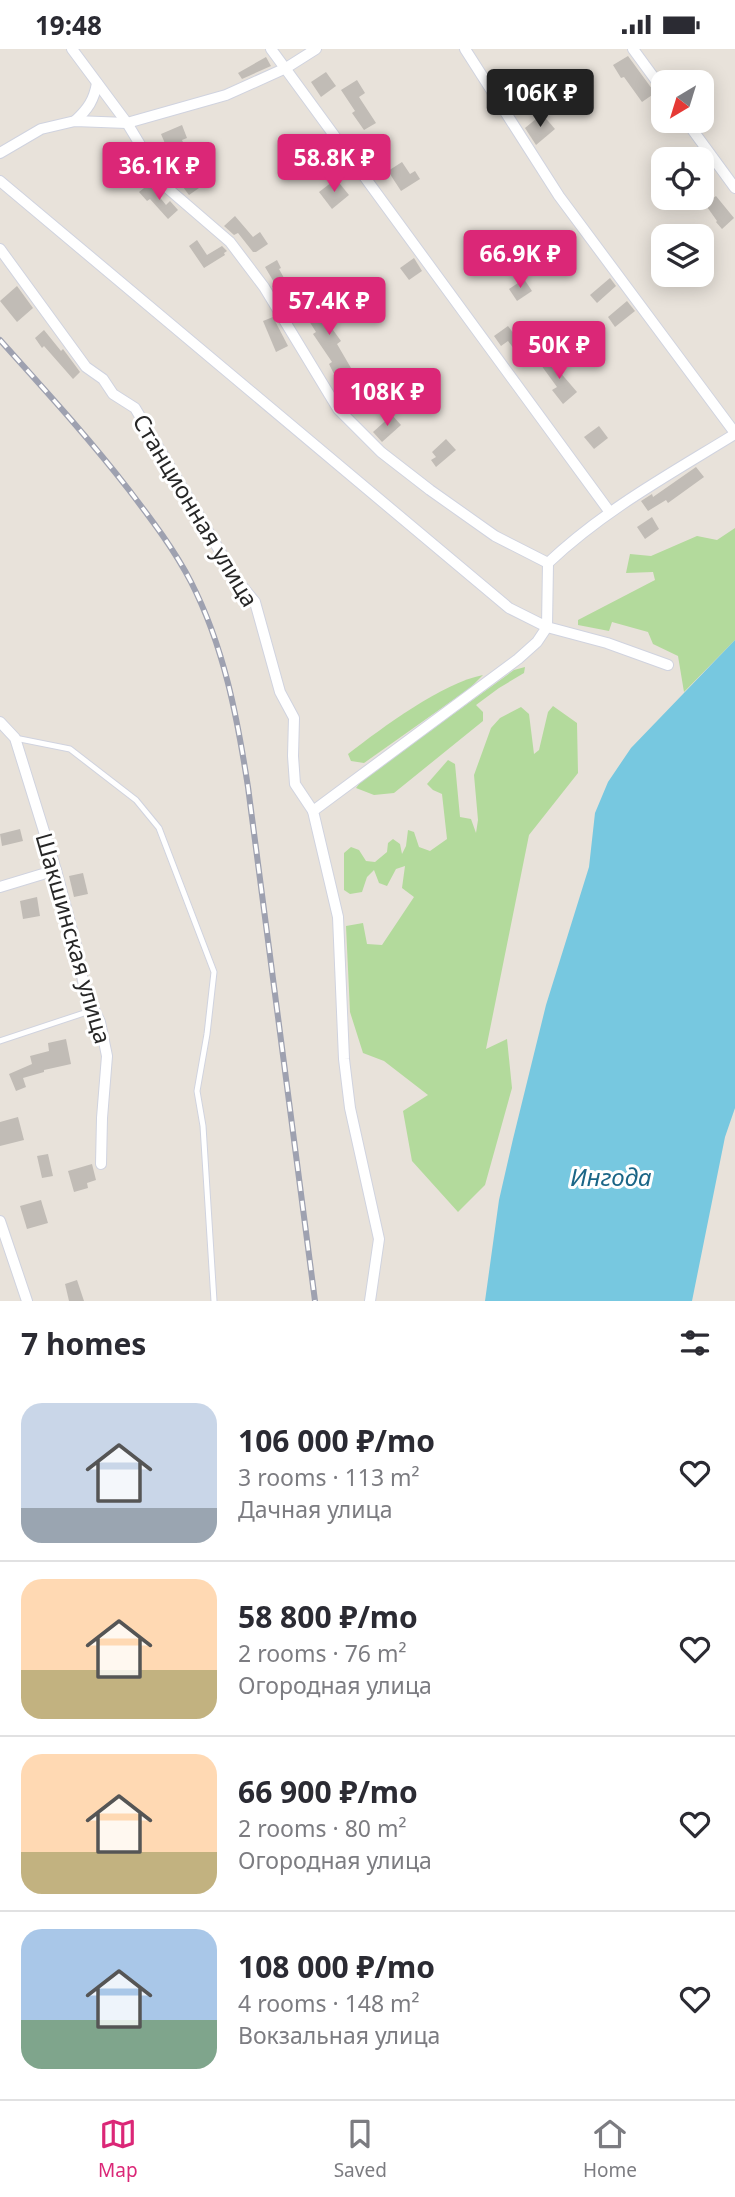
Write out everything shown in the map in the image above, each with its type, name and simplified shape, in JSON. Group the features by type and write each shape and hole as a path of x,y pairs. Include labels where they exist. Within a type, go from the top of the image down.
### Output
{"street":[{"path":"72,49 127,123 166,186 230,242 264,287 338,409 382,452 430,490 495,536 548,563"},
{"path":"271,49 609,511"},
{"path":"0,153 41,129 75,121 127,123 226,95 286,68 316,49"},
{"path":"313,811 519,659 537,642 547,627 548,563 570,543 609,511 735,433 558,196 465,49"},
{"path":"633,49 651,74"},
{"path":"75,121 88,109 97,83"},
{"path":"695,133 735,188"},
{"path":"0,181 509,608 547,627 607,643 668,665"},
{"name":"Станционная улица","path":"0,249 86,366 103,379 113,394 135,408 237,580 255,602 280,692 294,718 295,784 313,811 338,917 344,1059 350,1108 379,1239 370,1301"},
{"name":"Шакшинская улица","path":"0,722 15,738 56,870 85,991 100,1022 107,1055 101,1164"},
{"path":"0,887 56,870"},
{"path":"0,1221 27,1301"}],"lane":[{"path":"15,738 69,749 136,800 159,828 214,972 197,1091 204,1126 214,1301"},
{"path":"0,1041 94,1010"}],"green space":[{"path":"735,528 735,640 684,692 678,656 653,644 648,632 612,622 609,631 578,625 578,620 655,580 653,572 626,573 630,554 651,556 697,536 717,540"},
{"path":"525,667 524,673 476,705 483,712 483,721 394,793 374,795 356,788 362,780 514,670"},
{"path":"483,675 470,688 364,763 351,761 348,754 413,707 450,687"},
{"path":"553,706 577,723 578,773 529,835 486,1049 507,1039 512,1088 485,1185 458,1212 412,1161 403,1111 428,1095 384,1061 363,1053 350,1012 346,926 363,923 367,944 382,945 414,897 402,888 405,866 396,869 387,886 379,883 374,870 367,877 362,892 350,894 344,890 344,853 351,847 359,850 366,861 375,862 387,852 388,843 393,839 400,844 402,854 408,830 414,832 419,847 430,851 447,839 442,794 427,784 448,760 455,764 460,817 471,819 476,833 478,820 474,775 491,728 500,718 521,707 529,714 534,754 539,750 548,712"}],"water":[{"name":"Ингода","path":"735,640 735,1108 725,1137 692,1301 485,1301 499,1200 546,1005 589,867 595,813 608,782 631,748"}],"building":[{"path":"628,56 651,88 651,96 642,102 613,65"},
{"path":"266,57 271,66 242,79 238,73"},
{"path":"326,72 336,86 321,97 311,82"},
{"path":"357,80 365,93 359,97 376,123 364,130 341,90"},
{"path":"542,114 555,129 536,145 525,128"},
{"path":"182,125 187,138 182,140 189,155 182,158 190,176 203,167 212,179 189,195 183,187 189,183 179,170 175,172 172,165 167,168 162,157 169,153 161,134"},
{"path":"402,162 410,174 415,171 420,179 401,191 388,171"},
{"path":"336,179 349,195 332,209 319,192"},
{"path":"149,184 166,205 170,201 178,210 168,219 150,199 147,201 139,192"},
{"path":"716,196 734,218 722,229 709,210 714,210"},
{"path":"235,216 253,237 260,232 268,244 253,252 238,233 234,235 224,226"},
{"path":"197,240 207,255 222,246 227,251 204,268 189,246"},
{"path":"414,258 422,271 409,280 400,268"},
{"path":"277,260 293,294 281,300 265,267"},
{"path":"610,278 616,286 597,303 590,295"},
{"path":"524,279 532,291 517,301 509,289"},
{"path":"17,286 33,308 17,322 0,301"},
{"path":"627,301 635,311 615,327 608,317"},
{"path":"338,305 344,314 328,323 341,341 337,344 351,368 335,376 329,364 332,362 313,334 316,332 304,313 315,306 321,315"},
{"path":"273,317 288,346 276,352 263,321"},
{"path":"508,326 520,342 525,339 533,349 521,358 508,341 501,346 494,336"},
{"path":"44,330 80,372 73,379 35,338"},
{"path":"552,356 562,369 559,371 577,392 563,404 552,390 557,387 541,365"},
{"path":"392,415 401,425 382,442 373,432"},
{"path":"599,426 608,438 594,449 584,437"},
{"path":"446,439 456,450 436,467 431,460 436,457 432,452"},
{"path":"696,467 704,477 668,503 666,500 648,511 641,501 652,494 653,497"},
{"path":"652,517 659,529 645,539 637,527"},
{"path":"20,829 23,841 2,846 0,834"},
{"path":"83,873 88,894 74,897 69,876"},
{"path":"37,897 40,916 23,919 20,901"},
{"path":"66,1039 71,1064 23,1078 26,1087 16,1091 9,1074 32,1064 30,1056 49,1051 48,1043"},
{"path":"18,1117 24,1140 0,1146 0,1122"},
{"path":"48,1154 53,1176 42,1178 37,1156"},
{"path":"92,1164 96,1180 87,1183 88,1188 74,1192 68,1171"},
{"path":"41,1200 48,1223 27,1229 20,1206"},
{"path":"77,1280 84,1301 69,1301 65,1284"}],"railway":[{"path":"0,340 98,451 162,535 191,582 221,657 234,708 248,787 315,1301"}]}
